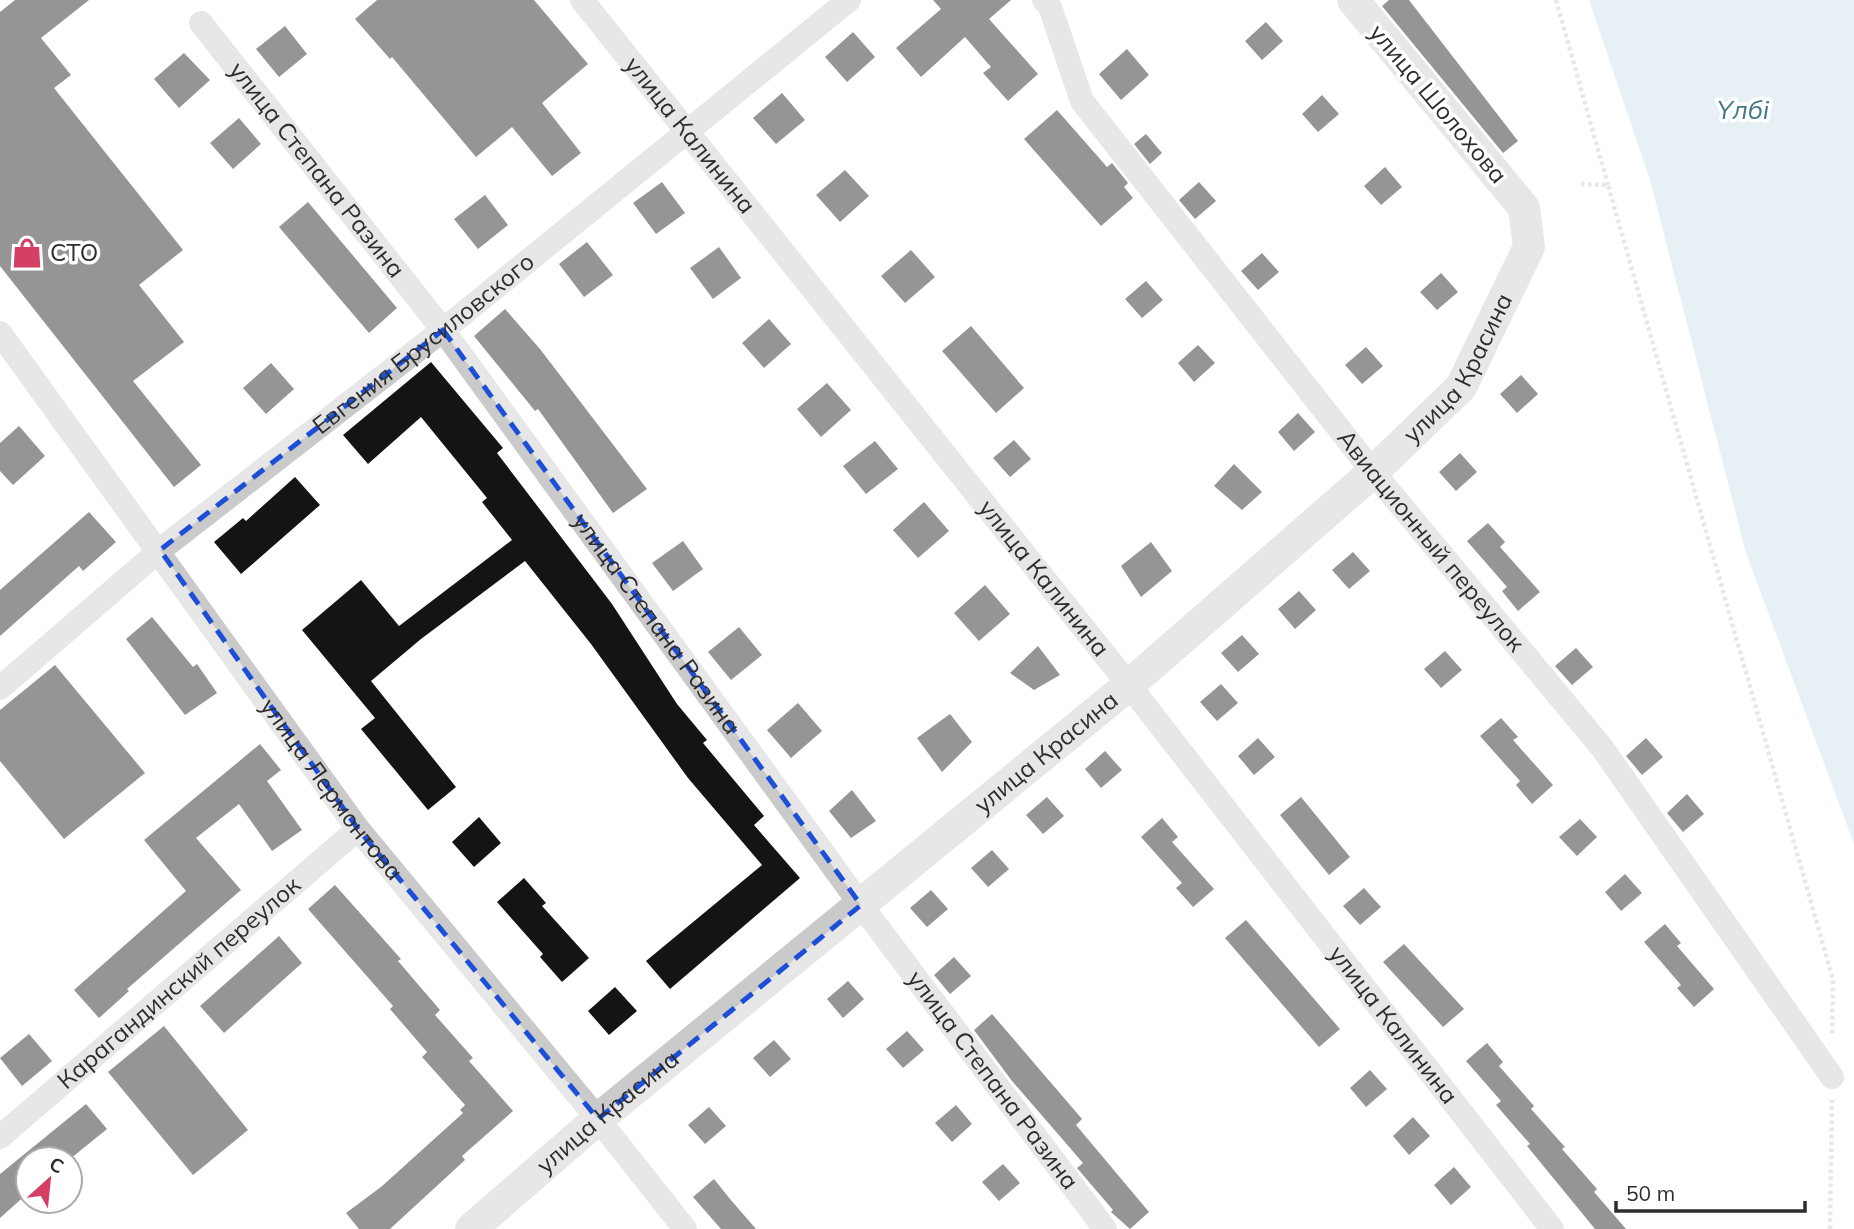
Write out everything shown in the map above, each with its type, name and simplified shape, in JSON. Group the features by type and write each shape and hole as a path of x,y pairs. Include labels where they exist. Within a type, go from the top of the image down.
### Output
{"street":[{"name":"улица Калинина","path":"582,0 1129,685 1552,1229"},
{"name":"Евгения Брусиловского","path":"0,688 160,550 443,330 849,0"},
{"name":"Авиационный переулок","path":"1044,0 1050,8 1082,101 1373,472 1603,749 1832,1077"},
{"name":"улица Шолохова","path":"1353,0 1524,208"},
{"name":"улица Степана Разина","path":"201,23 443,330 861,905 1105,1229"},
{"name":"улица Красина","path":"471,1229 598,1119 1129,685 1373,472 1461,387 1529,247 1524,208"},
{"name":"улица Лермонтова","path":"0,333 160,550 358,829 598,1119 685,1229"},
{"name":"Карагандинский переулок","path":"0,1137 358,829"}],"path":[{"path":"1556,0 1833,980 1830,1229"},
{"path":"1581,184 1608,185"}],"highlighted area":[{"path":"443,330 861,905 598,1119 358,829 160,550"}],"water":[{"name":"Үлбі","path":"1589,0 1854,0 1854,844 1746,553 1650,180"}],"building":[{"path":"15,0 89,0 41,38 71,75 54,88 183,250 139,285 184,342 133,381 201,465 174,487 0,266 0,12"},
{"path":"377,0 534,0 588,64 542,103 581,153 552,176 512,127 476,157 392,57 390,59 355,19"},
{"path":"933,0 1011,0 989,19 1038,74 1008,101 983,73 991,67 965,37 921,77 896,48 941,9"},
{"path":"1389,0 1409,0 1518,141 1503,153 1382,6"},
{"path":"1266,22 1283,41 1262,60 1245,41"},
{"path":"285,26 307,54 279,77 256,49"},
{"path":"853,32 875,57 847,82 825,57"},
{"path":"1127,49 1149,75 1121,100 1099,74"},
{"path":"184,53 210,80 179,108 154,79"},
{"path":"782,93 805,120 776,144 753,118"},
{"path":"1322,95 1339,114 1318,132 1302,114"},
{"path":"1057,110 1107,167 1112,163 1128,183 1124,187 1133,198 1101,226 1024,139"},
{"path":"239,118 261,144 233,169 210,143"},
{"path":"1146,134 1162,153 1150,164 1134,144"},
{"path":"1385,167 1402,187 1381,205 1364,186"},
{"path":"845,170 869,196 840,222 816,195"},
{"path":"662,182 685,213 656,234 633,203"},
{"path":"1199,182 1216,201 1195,219 1179,200"},
{"path":"485,195 508,225 478,249 454,219"},
{"path":"308,202 397,308 369,333 279,227"},
{"path":"587,242 613,275 584,297 559,264"},
{"path":"719,247 741,278 713,299 690,268"},
{"path":"911,250 935,277 905,303 881,276"},
{"path":"1262,253 1279,272 1258,290 1241,271"},
{"path":"1441,273 1458,292 1437,310 1420,292"},
{"path":"1146,281 1163,300 1142,318 1125,299"},
{"path":"505,309 540,349 647,489 613,513 538,409 535,411 474,336"},
{"path":"769,319 791,344 764,368 742,343"},
{"path":"971,326 1024,388 996,413 942,351"},
{"path":"1198,345 1215,363 1194,382 1178,363"},
{"path":"1366,347 1383,366 1362,384 1345,365"},
{"path":"431,362 503,448 497,453 612,604 677,704 707,740 703,743 764,816 754,825 800,878 670,989 646,961 762,865 688,778 591,644 525,561 421,639 371,681 456,787 428,810 361,729 375,718 302,630 361,580 399,626 512,540 482,502 487,498 421,417 368,464 343,435"},
{"path":"271,363 294,389 266,414 243,388"},
{"path":"1521,375 1538,394 1517,413 1500,394"},
{"path":"827,383 851,410 821,437 797,409"},
{"path":"1298,413 1315,432 1294,451 1278,432"},
{"path":"19,426 45,456 13,485 0,471 0,443"},
{"path":"1014,440 1031,459 1010,477 993,458"},
{"path":"875,441 898,469 866,494 843,466"},
{"path":"1460,453 1477,472 1456,491 1439,472"},
{"path":"1234,464 1262,492 1242,510 1214,486"},
{"path":"295,477 320,505 241,574 214,542 243,518 246,521"},
{"path":"924,502 949,531 918,558 893,530"},
{"path":"89,512 116,542 83,571 79,566 0,636 0,590"},
{"path":"1488,523 1505,542 1500,547 1540,592 1518,611 1502,591 1507,587 1467,541"},
{"path":"683,541 703,569 673,591 652,563"},
{"path":"1151,542 1172,571 1141,597 1121,566"},
{"path":"1353,552 1370,571 1349,589 1332,570"},
{"path":"985,585 1010,614 979,641 954,613"},
{"path":"1299,591 1316,610 1295,629 1278,609"},
{"path":"152,617 193,667 197,664 217,693 185,715 126,639"},
{"path":"739,627 762,655 731,680 708,652"},
{"path":"1242,635 1259,654 1238,672 1221,653"},
{"path":"1038,646 1060,675 1034,690 1010,673"},
{"path":"1576,648 1593,667 1572,685 1555,666"},
{"path":"1445,651 1462,670 1441,688 1424,669"},
{"path":"55,665 145,773 64,839 0,761 0,710"},
{"path":"1221,684 1238,703 1217,721 1200,702"},
{"path":"798,703 822,731 791,758 767,730"},
{"path":"950,714 972,742 942,772 917,738"},
{"path":"1501,718 1518,737 1513,740 1553,785 1532,804 1516,785 1520,781 1480,736"},
{"path":"1258,738 1275,757 1254,775 1238,756"},
{"path":"1646,738 1663,757 1642,775 1626,756"},
{"path":"260,744 281,770 267,781 302,830 272,851 239,804 196,838 241,890 127,989 129,991 99,1018 74,990 186,891 144,840"},
{"path":"1105,751 1122,770 1101,788 1085,769"},
{"path":"852,790 876,821 851,838 829,811"},
{"path":"1687,794 1704,814 1683,832 1667,813"},
{"path":"1047,797 1064,816 1043,834 1026,815"},
{"path":"1301,797 1350,857 1329,875 1280,815"},
{"path":"479,817 501,843 474,867 452,842"},
{"path":"1162,818 1178,837 1172,842 1214,889 1193,907 1176,888 1182,883 1141,837"},
{"path":"1580,819 1597,837 1577,856 1559,837"},
{"path":"992,850 1009,869 988,887 971,868"},
{"path":"1625,874 1642,893 1621,911 1605,892"},
{"path":"524,878 546,903 542,906 589,958 562,982 540,957 543,954 497,902"},
{"path":"335,885 401,959 398,961 440,1010 435,1015 473,1058 469,1061 513,1111 462,1156 465,1160 390,1229 359,1229 346,1213 381,1187 463,1113 460,1110 465,1105 422,1057 427,1052 390,1009 393,1006 308,909"},
{"path":"1364,888 1381,907 1360,925 1343,906"},
{"path":"931,890 948,909 927,927 910,908"},
{"path":"1246,920 1340,1029 1319,1047 1225,938"},
{"path":"1665,924 1681,943 1677,946 1714,989 1694,1007 1677,988 1681,985 1644,942"},
{"path":"279,936 302,963 224,1033 200,1006"},
{"path":"1404,944 1464,1009 1443,1027 1383,962"},
{"path":"954,957 971,976 950,994 934,975"},
{"path":"848,981 864,999 843,1018 827,999"},
{"path":"615,987 637,1011 609,1035 588,1011"},
{"path":"992,1014 1082,1119 1076,1125 1149,1212 1130,1229 1111,1212 1113,1210 1077,1168 1083,1163 1012,1081 974,1030"},
{"path":"164,1026 248,1130 193,1175 108,1072"},
{"path":"907,1031 924,1050 903,1068 886,1049"},
{"path":"29,1034 52,1061 22,1086 0,1058"},
{"path":"774,1040 791,1059 770,1077 753,1058"},
{"path":"1487,1043 1503,1062 1499,1066 1534,1106 1531,1109 1565,1147 1562,1149 1597,1189 1594,1192 1626,1229 1595,1229 1527,1146 1530,1144 1496,1105 1501,1101 1466,1061"},
{"path":"1370,1070 1387,1089 1366,1107 1350,1088"},
{"path":"86,1104 107,1129 84,1148 84,1145 36,1145"},
{"path":"956,1105 972,1124 952,1142 935,1123"},
{"path":"709,1107 726,1126 705,1144 688,1125"},
{"path":"1413,1117 1430,1136 1409,1155 1393,1136"},
{"path":"14,1163 14,1206 0,1218 0,1174"},
{"path":"1003,1164 1020,1183 999,1201 982,1182"},
{"path":"1454,1167 1471,1187 1451,1205 1434,1185"},
{"path":"714,1179 756,1229 721,1229 693,1197"}],"place":[{"name":"СТО","path":"27,253"}]}
